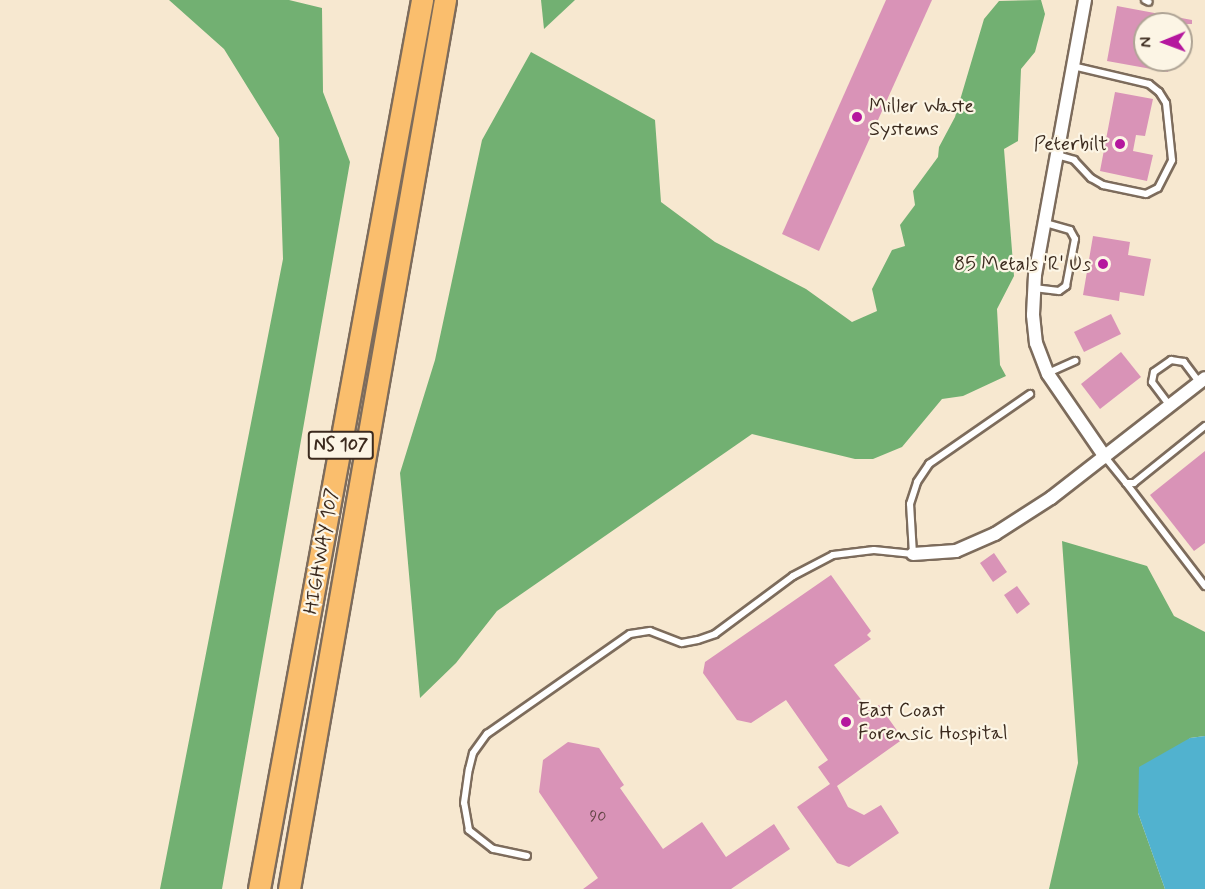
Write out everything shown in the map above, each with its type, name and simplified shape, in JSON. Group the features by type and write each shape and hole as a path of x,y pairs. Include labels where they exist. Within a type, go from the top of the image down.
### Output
{"highway":[{"name":"HIGHWAY 107","path":"259,889 422,0"},
{"name":"HIGHWAY 107","path":"289,889 446,0"}],"street":[{"path":"1085,0 1033,288 1036,343 1048,374 1105,457"},
{"path":"913,554 956,551 995,534 1105,457 1202,381"}],"lane":[{"path":"1057,155 1074,160 1090,178 1103,184 1146,194 1158,188 1172,160 1166,103 1159,92 1149,84 1073,66"},
{"path":"1033,288 1059,291 1066,286 1075,238 1070,231 1045,223"},
{"path":"1170,406 1152,382 1154,372 1171,360 1184,362 1202,381"},
{"path":"1048,374 1076,361"},
{"path":"527,856 493,849 469,830 464,803 469,769 473,753 487,734 630,634 650,631 682,644 698,640 715,634 785,582 833,555 864,550 913,554 910,504 917,482 930,464 1029,394"},
{"path":"1126,483 1134,483 1205,426"},
{"path":"1105,457 1205,586"}],"green space":[{"path":"169,0 289,0 322,8 323,92 350,162 222,889 160,889 283,259 279,138 224,49"},
{"path":"541,0 575,0 544,29"},
{"path":"1041,0 1045,14 1035,52 1021,69 1018,141 1004,149 1014,276 997,309 1000,365 1006,376 963,396 942,399 902,447 873,459 855,459 752,434 497,611 456,663 420,698 400,473 435,360 482,140 531,52 655,120 661,202 715,242 806,289 852,322 877,311 872,289 892,250 905,246 900,225 915,205 913,191 938,157 939,147 955,117 984,19 999,1"},
{"path":"1062,541 1147,566 1174,616 1205,632 1205,736 1190,738 1138,813 1165,889 1049,889 1078,763"}],"water":[{"path":"1205,736 1205,889 1165,889 1138,813 1139,767 1190,738"}],"building":[{"name":"Miller Waste Systems","path":"886,0 932,0 819,251 782,234"},
{"path":"1117,6 1149,12 1133,12 1133,66 1107,61"},
{"name":"Peterbilt","path":"1115,92 1153,99 1145,136 1136,135 1133,151 1153,155 1147,181 1100,171"},
{"path":"1093,236 1130,242 1128,255 1151,259 1144,296 1120,292 1119,301 1083,295"},
{"path":"1111,314 1121,334 1084,352 1074,332"},
{"path":"1121,352 1141,377 1100,409 1081,384"},
{"path":"1205,451 1205,543 1194,551 1150,495"},
{"path":"994,553 1007,572 993,582 980,563"},
{"name":"East Coast Forensic Hospital","path":"831,575 871,631 867,635 871,639 834,665 870,711 879,705 903,739 837,786 848,807 864,815 881,805 899,833 849,867 837,863 797,807 830,784 818,767 828,760 786,700 751,723 737,720 703,673 705,662"},
{"path":"1017,586 1030,604 1017,614 1004,595"},
{"path":"568,742 599,748 624,785 620,788 663,849 702,822 726,857 774,824 790,849 731,889 583,889 598,878 539,792 543,760"}],"place":[{"name":"Miller Waste Systems","path":"857,117"},
{"name":"Peterbilt","path":"1120,144"},
{"name":"85 Metals 'R' Us","path":"1103,264"},
{"name":"East Coast Forensic Hospital","path":"846,722"}]}
